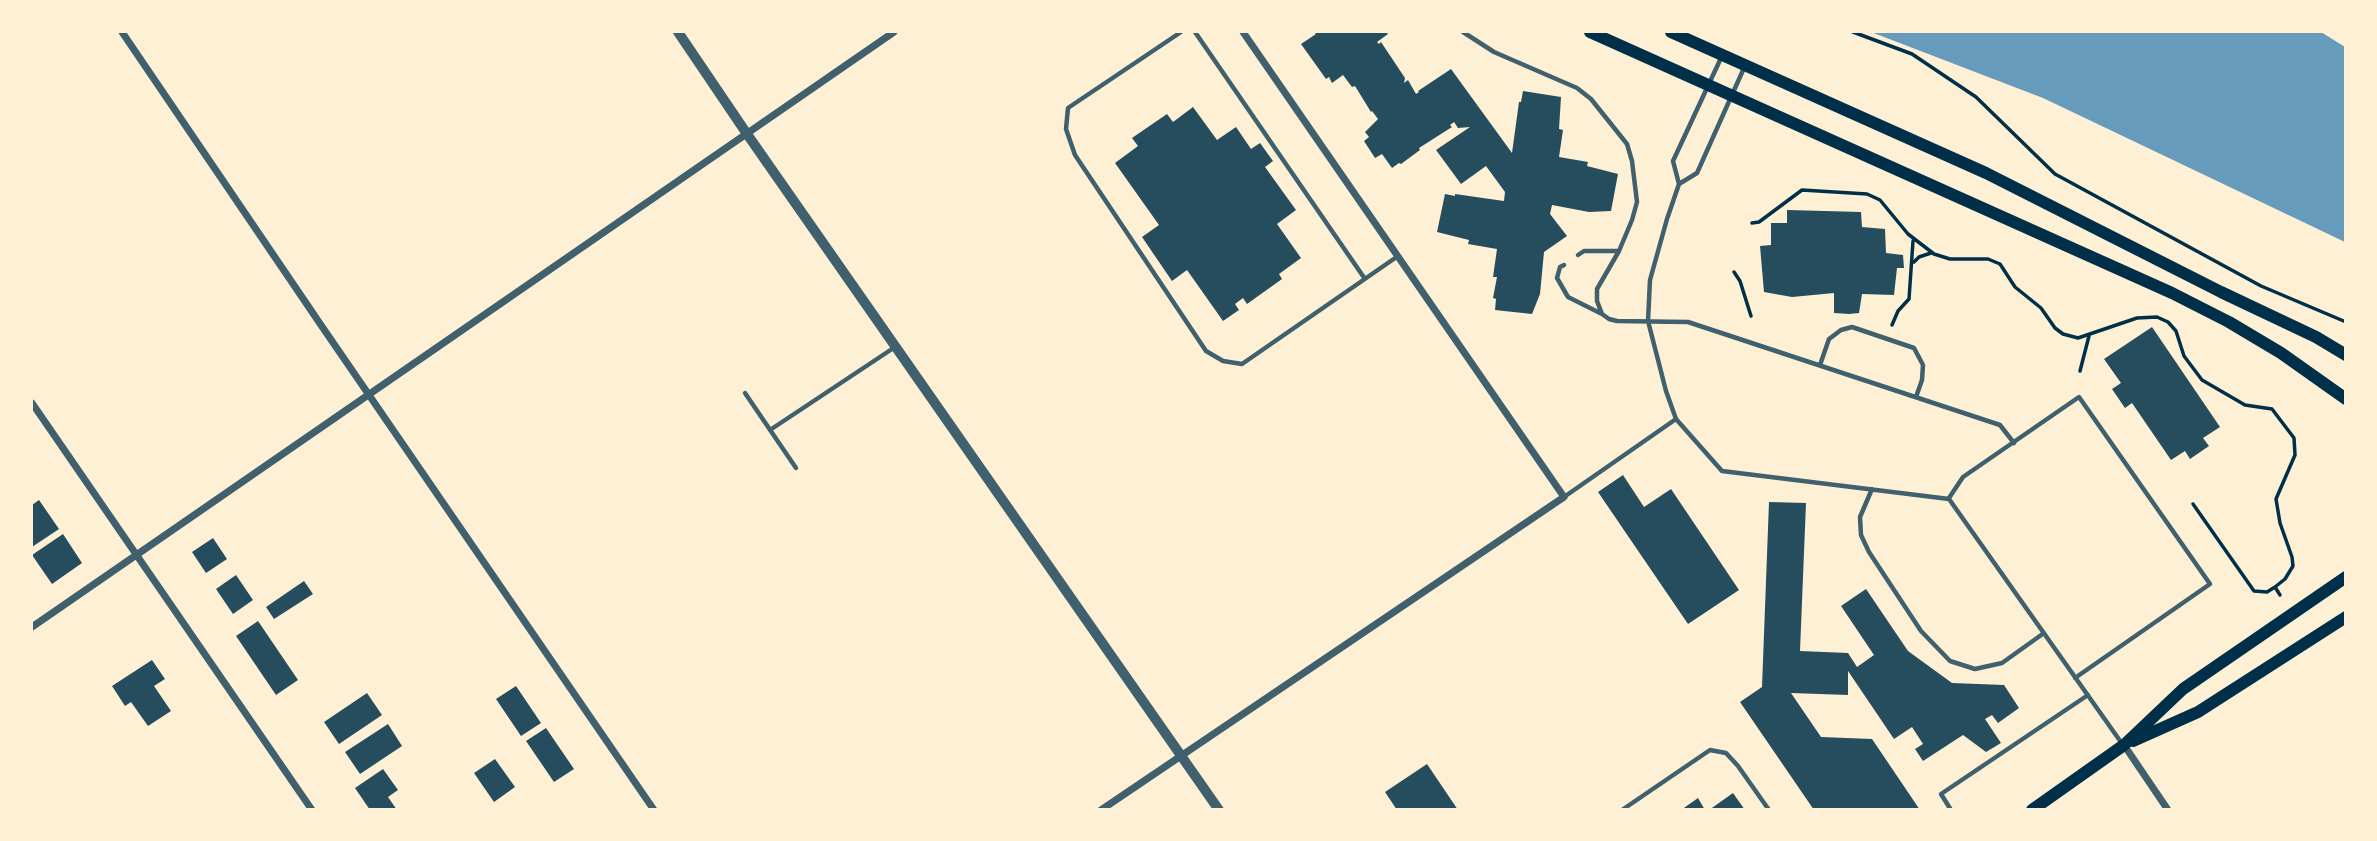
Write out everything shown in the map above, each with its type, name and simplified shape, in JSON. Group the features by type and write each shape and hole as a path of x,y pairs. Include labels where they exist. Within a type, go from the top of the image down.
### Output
{"main road":[{"path":"1590,32 2183,299 2281,353 2346,399"},
{"path":"1671,32 1986,173 2316,337 2346,355"},
{"path":"2316,337 2346,346"},
{"path":"2032,810 2124,745 2183,689 2346,577"},
{"path":"2124,745 2198,712 2346,617"}],"street":[{"path":"122,32 654,810"},
{"path":"678,32 1219,810"},
{"path":"32,627 894,32"},
{"path":"1101,810 1564,497 1243,32"},
{"path":"32,403 312,810"},
{"path":"2124,745 2168,810"}],"lane":[{"path":"1181,32 1068,108 1066,129 1075,155 1206,351 1223,361 1242,364 1398,256"},
{"path":"1195,32 1365,279"},
{"path":"1464,32 1494,52 1577,88 1591,99 1627,144 1637,202 1619,251 1597,289 1597,301 1602,314"},
{"path":"1723,55 1673,161 1679,184 1650,280 1648,321 1676,419 1722,471 1949,499 2124,745"},
{"path":"1679,184 1697,173 1745,65"},
{"path":"1578,255 1584,251 1619,251"},
{"path":"1564,265 1560,267 1557,278 1568,297 1609,319 1688,322 2000,425 2014,443"},
{"path":"1820,365 1829,339 1841,330 1852,327 1914,348 1923,365 1922,380 1916,397"},
{"path":"770,430 895,346"},
{"path":"745,393 796,468"},
{"path":"1949,499 1963,477 2079,397 2210,584 2076,678"},
{"path":"1564,497 1676,419"},
{"path":"1872,489 1860,517 1861,535 1869,552 1921,631 1950,661 1975,669 2002,663 2044,634"},
{"path":"1951,810 1941,794 2088,695"},
{"path":"1622,810 1710,750 1726,753 1769,810"}],"path":[{"path":"1853,32 1912,54 1976,97 2054,174 2261,286 2346,321"},
{"path":"1752,223 1759,222 1802,190 1867,194 1880,200 1913,239 1931,253 1950,260 1988,259 2000,264 2015,288 2041,308 2055,328 2063,334 2078,338 2137,318 2157,317 2166,320 2176,331 2184,356 2202,380 2245,405 2266,407 2277,414 2294,438 2295,455 2276,499 2280,523 2292,557 2293,566 2285,579 2267,592 2254,591 2193,504"},
{"path":"1892,325 1898,311 1909,299 1913,239"},
{"path":"1913,264 1919,257 1931,253"},
{"path":"1734,272 1740,281 1751,316"},
{"path":"2080,371 2089,335"},
{"path":"2275,587 2280,595"}],"water":[{"path":"1871,32 2321,32 2345,47 2345,242 2043,98"}],"building":[{"path":"1314,32 1386,32 1388,34 1377,42 1381,42 1405,78 1404,83 1408,80 1416,94 1451,69 1512,153 1523,91 1561,97 1559,129 1563,130 1559,157 1588,162 1587,166 1618,174 1611,211 1589,212 1552,205 1550,214 1567,236 1544,252 1540,294 1532,314 1495,310 1496,299 1493,298 1497,277 1493,277 1497,249 1468,244 1469,240 1437,232 1445,194 1504,201 1505,192 1486,166 1461,184 1436,150 1470,127 1458,128 1454,122 1450,125 1452,127 1392,168 1382,154 1375,158 1364,141 1369,137 1365,132 1378,119 1355,86 1352,87 1343,75 1332,83 1329,77 1326,79 1301,44 1316,34"},
{"path":"1193,107 1217,140 1236,127 1251,149 1260,143 1273,161 1265,167 1296,210 1277,224 1301,258 1279,274 1282,279 1247,304 1243,298 1235,304 1239,310 1223,321 1187,270 1172,281 1142,237 1159,225 1115,163 1138,146 1132,138 1167,114 1173,122"},
{"path":"1787,210 1861,212 1862,227 1885,229 1886,253 1903,255 1904,268 1897,268 1894,295 1862,294 1859,313 1849,314 1834,313 1834,293 1792,297 1764,292 1760,246 1771,245 1771,223 1787,223"},
{"path":"2152,327 2220,427 2203,438 2209,446 2190,459 2185,451 2171,460 2132,403 2125,408 2112,389 2121,383 2104,359"},
{"path":"1623,475 1644,507 1671,489 1739,590 1688,624 1598,492"},
{"path":"39,500 59,529 32,547 32,505"},
{"path":"1769,502 1806,503 1800,651 1848,653 1857,667 1874,655 1841,606 1866,589 1908,651 1952,683 2004,685 2019,708 1998,723 1992,715 1985,719 2001,743 1986,752 1963,735 1923,761 1915,749 1923,744 1912,727 1894,739 1848,671 1848,695 1791,693 1821,737 1872,739 1920,810 1814,810 1740,702 1762,687"},
{"path":"63,534 82,563 52,584 32,555"},
{"path":"213,538 227,559 206,573 192,552"},
{"path":"236,575 253,600 233,614 216,589"},
{"path":"304,581 313,594 274,619 266,607"},
{"path":"258,621 298,680 276,695 236,636"},
{"path":"152,660 165,679 154,686 171,711 148,726 131,702 125,706 112,686"},
{"path":"516,686 541,723 521,736 496,699"},
{"path":"367,693 382,715 339,744 324,722"},
{"path":"388,724 402,746 360,774 345,752"},
{"path":"546,728 574,769 554,782 526,741"},
{"path":"495,759 515,787 494,802 474,773"},
{"path":"1427,764 1458,810 1397,810 1385,792"},
{"path":"383,769 398,790 388,797 397,810 370,810 355,788"},
{"path":"1733,793 1745,810 1709,810"},
{"path":"1698,798 1705,810 1681,810"}]}
